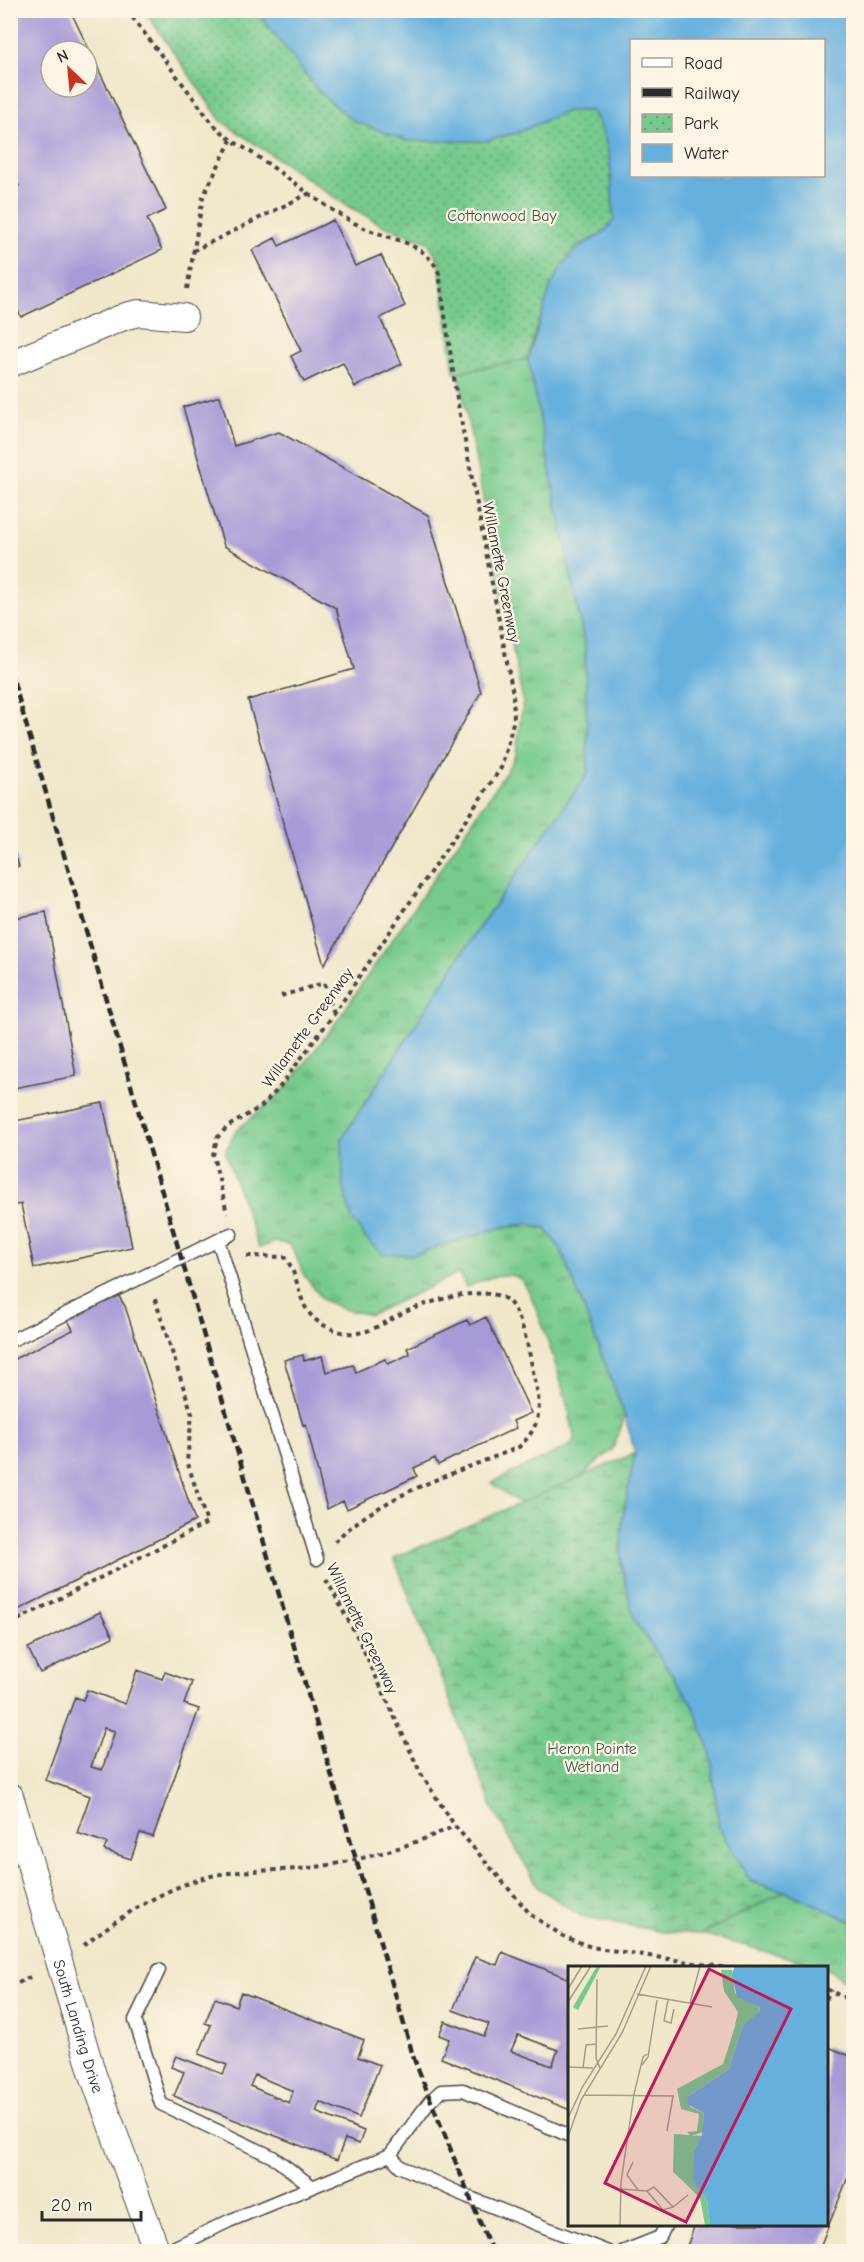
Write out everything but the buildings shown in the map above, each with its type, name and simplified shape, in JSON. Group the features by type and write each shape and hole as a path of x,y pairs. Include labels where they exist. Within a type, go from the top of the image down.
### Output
{"street":[{"path":"10,364 126,316 139,314 183,317"},
{"name":"South Landing Drive","path":"10,1796 93,2075 157,2252"}],"lane":[{"path":"10,1341 231,1234"},
{"path":"218,1240 316,1559"},
{"path":"159,1970 135,2020 161,2104 273,2157 313,2187"},
{"path":"165,2252 229,2221 390,2155 430,2101 441,2091 463,2091 568,2135"},
{"path":"390,2155 401,2167 468,2197 608,2252"},
{"path":"622,2252 660,2237 665,2226"}],"path":[{"name":"Willamette Greenway","path":"127,10 213,124 231,140 358,225 417,248 433,259 439,273 457,399 513,694 514,718 501,768 334,1014 279,1088 262,1106 227,1127 217,1138 213,1155 234,1244 247,1256 285,1257 291,1265 301,1301 310,1315 338,1331 357,1334 374,1330 408,1311 436,1301 476,1294 503,1297 511,1304 520,1323 531,1360 539,1397 537,1424 532,1434 519,1447 409,1492 364,1516 316,1559 358,1638 404,1742 421,1774 455,1826 531,1915 563,1936 616,1953 712,1966"},
{"path":"183,317 203,196 231,140"},
{"path":"193,251 311,193"},
{"path":"281,996 324,983 334,1014"},
{"path":"10,1624 207,1523 187,1461 192,1414 147,1276"},
{"path":"83,1946 104,1929 142,1905 211,1876 300,1869 355,1859 419,1842 455,1826"},
{"path":"10,1987 38,1973"},
{"path":"829,1989 854,2002"}],"green space":[{"name":"Cottonwood Bay","path":"145,11 257,11 288,51 407,141 485,141 516,133 567,111 591,111 599,123 608,150 614,220 602,234 578,247 537,325 528,359 454,373 439,260 428,242 386,227 346,205 221,121"},
{"path":"453,314 519,336 528,359 585,646 588,773 482,923 342,1138 412,1255 478,1233 529,1226 546,1229 561,1249 625,1416 613,1449 547,1505 525,1507 491,1483 571,1445 574,1439 560,1381 543,1328 526,1287 519,1278 500,1276 466,1287 459,1273 370,1315 343,1309 323,1300 304,1275 293,1249 288,1244 275,1242 259,1248 225,1152 236,1131 288,1086 339,1018 516,754 523,701 459,376"},
{"name":"Heron Pointe Wetland","path":"635,1453 622,1523 621,1563 634,1620 693,1704 711,1755 719,1828 751,1882 785,1891 702,1934 663,1932 581,1916 539,1888 492,1807 394,1558"},
{"path":"785,1891 853,1922 853,1986 828,1969 828,1966 819,1966 702,1934"}],"water":[{"path":"257,11 853,11 853,1922 785,1891 751,1882 719,1828 711,1755 693,1704 634,1620 621,1563 622,1523 635,1453 625,1416 561,1249 546,1229 529,1224 502,1227 412,1255 383,1254 369,1242 352,1219 343,1185 342,1138 482,923 588,773 585,646 528,359 551,286 563,264 578,247 602,234 614,220 608,149 599,123 591,111 567,111 516,133 485,141 407,141 354,121 320,93"}],"railway":[{"path":"10,669 414,2059 492,2252"}]}
